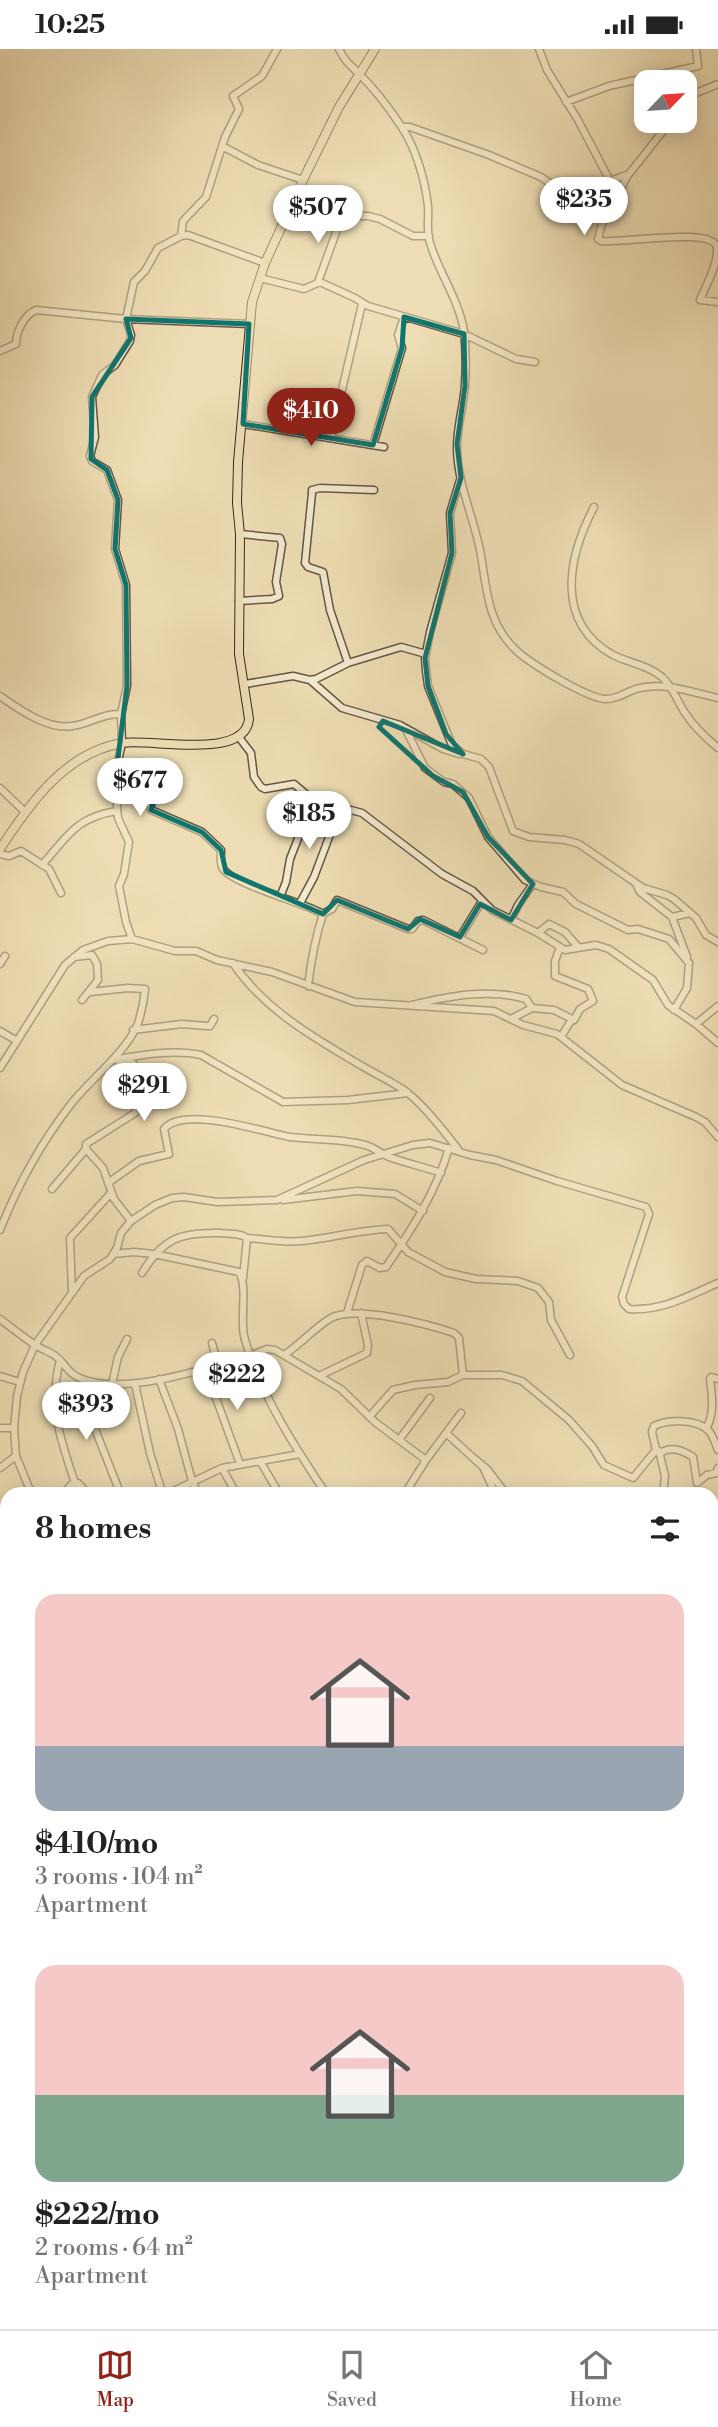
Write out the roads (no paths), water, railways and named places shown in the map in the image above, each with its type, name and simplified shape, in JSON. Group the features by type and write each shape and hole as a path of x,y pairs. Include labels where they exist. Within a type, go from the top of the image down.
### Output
{"main road":[{"path":"0,851 25,812 50,783 67,768 100,749 122,743 148,741 200,745 224,742 248,728 245,684 239,654 240,534 237,503 252,302 265,263 303,180 339,107 375,49"}],"street":[{"path":"181,236 183,221 206,197 222,146 239,109 233,96 262,76 277,49"},
{"path":"339,49 346,63 359,73 402,127 422,172 428,207 429,236 460,312 464,334 465,386 457,444 461,478 480,550 488,602 499,627 516,650 533,663 583,692 603,699 614,699 640,688 672,688 718,698"},
{"path":"539,49 547,70 578,120 608,180 629,173"},
{"path":"565,101 609,86 698,67 696,49"},
{"path":"697,92 718,83"},
{"path":"402,127 410,127 461,145 541,177 603,220"},
{"path":"661,133 629,173 603,220 597,239 649,240 685,235 715,242 718,249 714,268 700,300 717,300"},
{"path":"222,146 258,165 303,180"},
{"path":"295,198 342,216 368,216 380,219 413,236 429,236"},
{"path":"260,278 309,289 318,282 342,216"},
{"path":"132,939 119,886 124,874 129,842 117,811 117,766 122,743 121,714 127,686 127,589 115,549 118,503 107,470 92,461 90,452 95,437 92,397 102,375 115,365 130,341 126,319 134,282 145,271 158,249 181,236 193,236 265,263"},
{"path":"318,282 355,298 362,304 464,334 516,359 535,362"},
{"path":"331,437 362,304"},
{"path":"0,351 16,344 26,316 33,311 126,319 249,324"},
{"path":"373,445 402,348 398,335 404,317"},
{"path":"243,424 384,447"},
{"path":"461,478 450,513 452,552 426,654 426,671 431,694 452,745 463,754"},
{"path":"348,663 330,610 323,572 308,567 305,563 312,490 374,490"},
{"path":"594,507 583,527 572,569 570,589 580,622 587,635 598,645 614,655 655,672 672,688 694,726 718,748"},
{"path":"239,601 272,599 279,596 276,582 282,544 280,538 240,534"},
{"path":"245,684 293,676 310,680 321,678 348,663 401,647 426,654"},
{"path":"310,680 342,708 389,721 450,752 475,756 489,767 513,831 529,837 579,844 636,884 667,895 696,918 706,935 718,943"},
{"path":"0,696 20,709 57,725 72,726 106,714 121,714"},
{"path":"405,728 425,768 433,776 453,784 463,792 488,837 525,880 563,892 576,904 628,930 638,929 669,939 689,963"},
{"path":"238,736 251,753 254,777 261,787 265,789 293,784 313,800 351,809 373,820 442,874 472,891 492,910 560,947 568,950 596,945 609,949 653,980 668,1005 718,1043"},
{"path":"117,766 156,776 158,781 151,810 202,832 220,850 226,872 323,914"},
{"path":"0,788 25,812"},
{"path":"280,897 290,859 313,800"},
{"path":"300,903 314,877 340,808"},
{"path":"42,865 69,834 88,818 117,811"},
{"path":"0,851 9,856 21,851 48,869 61,893"},
{"path":"511,920 533,884"},
{"path":"636,884 640,892 672,917 689,963 687,988 674,1010"},
{"path":"308,986 312,954 323,914 332,909 337,900 408,929 423,920 483,950"},
{"path":"460,937 482,901"},
{"path":"672,917 690,913"},
{"path":"538,933 549,924 565,932 578,947"},
{"path":"0,1067 72,958 83,950 108,941 132,939 175,951 196,951 233,964 272,972 355,1002 499,1013 523,1025 547,1030 561,1037 622,1085 696,1117 705,1122 718,1137"},
{"path":"560,947 555,961 555,976 588,989 593,1000 580,1009 561,1037"},
{"path":"72,958 89,954 94,958 98,980 82,1000"},
{"path":"0,964 5,956"},
{"path":"233,964 258,995 293,1022 408,1093 437,1122 460,1152"},
{"path":"0,1230 30,1162 73,1102 111,1061 137,1025 145,989 90,992"},
{"path":"404,1007 447,996 510,994 526,999 532,1008"},
{"path":"696,1024 718,1006"},
{"path":"511,1019 532,1008 554,1010 572,1019"},
{"path":"133,1030 182,1024 210,1026 214,1019"},
{"path":"0,1031 17,1041"},
{"path":"111,1061 167,1053 201,1055 214,1060 266,1094 291,1103 408,1093"},
{"path":"52,1189 86,1149 90,1139 135,1113 137,1107 134,1065 111,1061"},
{"path":"108,1183 132,1164 169,1154 164,1129 167,1125 188,1119 244,1126 285,1136 361,1144 382,1154 441,1173"},
{"path":"279,1200 334,1172 382,1154 426,1143 496,1160 646,1207 649,1214 622,1297 629,1308 648,1309 672,1304 718,1283"},
{"path":"347,1313 364,1263 367,1261 383,1269 422,1211 441,1173 449,1148"},
{"path":"86,1149 103,1168 111,1193 131,1221"},
{"path":"29,1487 16,1456 15,1428 20,1382 35,1345 84,1276 110,1259 121,1233 131,1221 155,1205 172,1198 217,1202 289,1201 357,1191 395,1194 422,1211"},
{"path":"72,1292 69,1238 111,1193"},
{"path":"142,1273 154,1254 176,1238 193,1233 240,1234 247,1238 303,1241 332,1234 388,1229 408,1252 445,1272 476,1279 518,1281 538,1288 549,1302 551,1320 570,1355"},
{"path":"247,1238 241,1319 252,1355 278,1417 322,1487"},
{"path":"113,1254 154,1254 235,1270 243,1280"},
{"path":"284,1355 331,1318 347,1313 361,1313 457,1334 463,1375"},
{"path":"319,1376 367,1353 368,1345 361,1313"},
{"path":"0,1319 60,1360 72,1374 89,1381 112,1384 135,1384 159,1379 208,1368 267,1349 275,1350 341,1389 370,1416 426,1460"},
{"path":"112,1384 118,1357 127,1339"},
{"path":"212,1343 218,1365"},
{"path":"60,1360 53,1398 61,1440 75,1483"},
{"path":"208,1368 215,1399 240,1464"},
{"path":"370,1416 393,1390 448,1382 463,1375 502,1375 522,1381 569,1420 592,1446 604,1465 633,1478 658,1451 667,1448 693,1457 697,1483 707,1475 716,1473 718,1468"},
{"path":"0,1376 20,1382"},
{"path":"706,1429 711,1421 710,1380 711,1377 718,1379"},
{"path":"159,1379 178,1429 195,1487"},
{"path":"89,1381 93,1424 118,1487"},
{"path":"135,1384 150,1453 161,1487"},
{"path":"399,1440 430,1398"},
{"path":"409,1487 461,1413"},
{"path":"663,1487 664,1472 652,1432 654,1426 677,1421 706,1429 711,1433 718,1450"},
{"path":"0,1428 15,1428"},
{"path":"446,1433 483,1467 492,1487"},
{"path":"180,1487 222,1468 300,1454"},
{"path":"470,1455 487,1469 501,1487"},
{"path":"0,1468 16,1456"},
{"path":"260,1461 275,1487"},
{"path":"647,1462 657,1465 664,1472"},
{"path":"222,1468 233,1487"},
{"path":"71,1487 75,1483"},
{"path":"75,1483 84,1487"}]}
